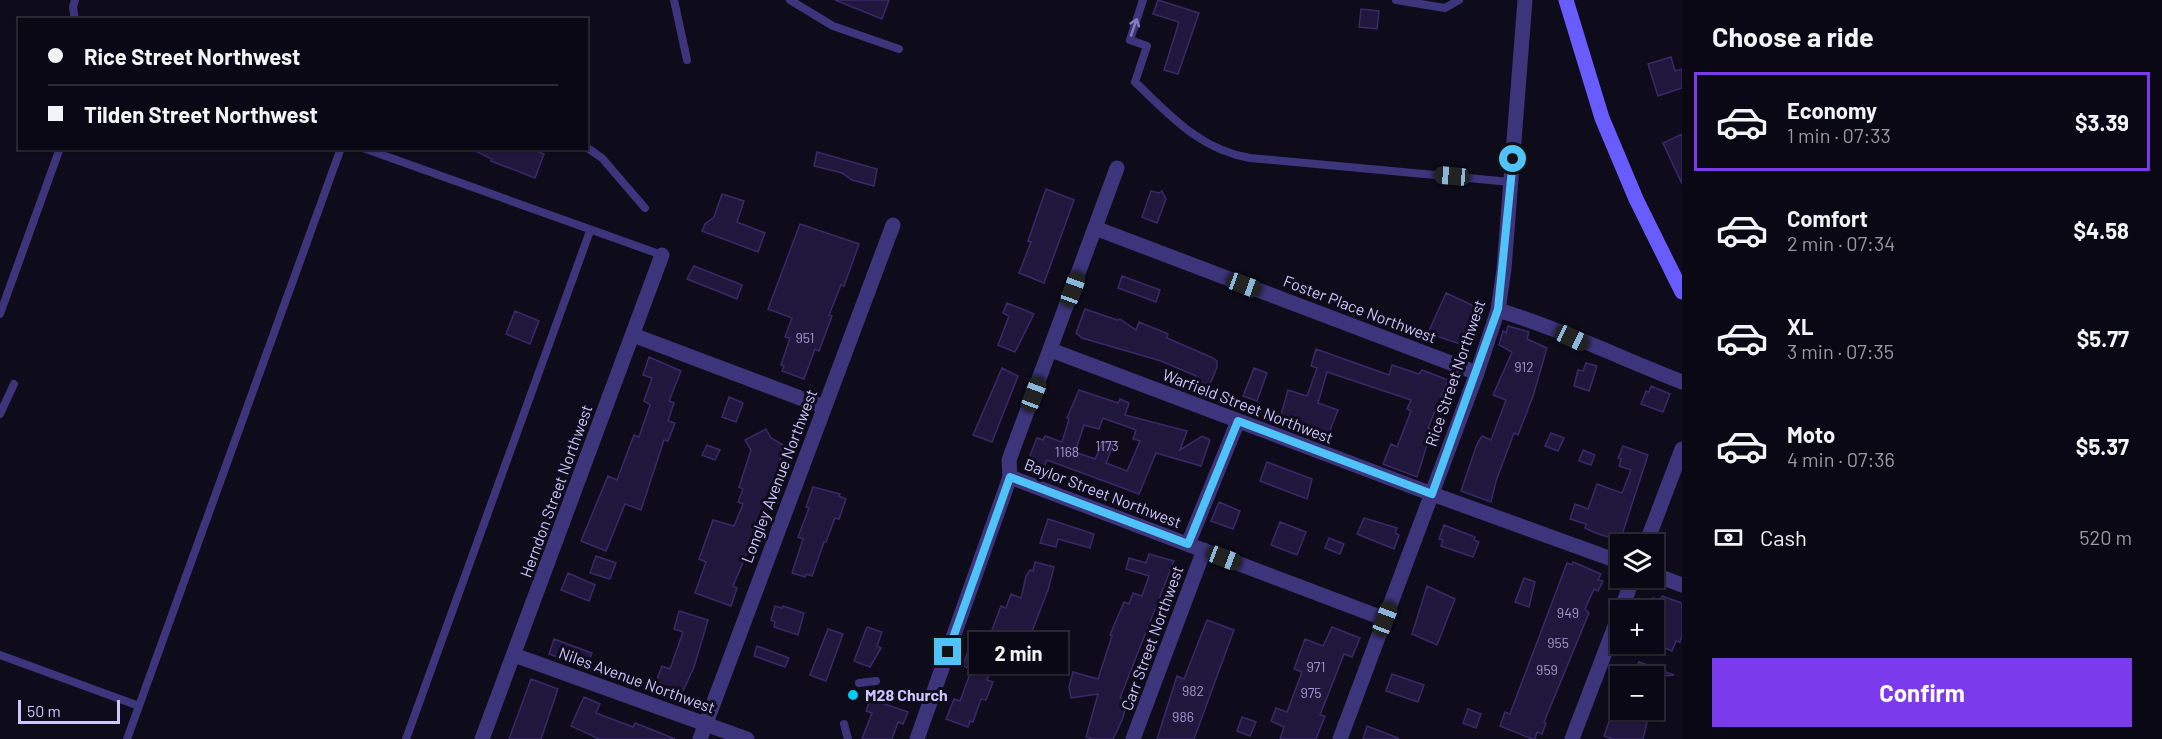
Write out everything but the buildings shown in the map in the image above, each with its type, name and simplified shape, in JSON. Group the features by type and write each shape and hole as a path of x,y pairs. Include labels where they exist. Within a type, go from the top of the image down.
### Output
{"main road":[{"path":"1566,0 1602,118 1636,199 1682,292"}],"street":[{"name":"Rice Street Northwest","path":"1340,739 1477,373 1498,309 1511,182 1525,0"},
{"path":"917,739 1010,477 1009,460 1117,168"},
{"name":"Longley Avenue Northwest","path":"700,739 893,225"},
{"name":"Foster Place Northwest","path":"1095,228 1477,373"},
{"name":"Herndon Street Northwest","path":"482,739 662,255"},
{"path":"1498,309 1538,322 1682,382"},
{"path":"633,335 824,407"},
{"name":"Warfield Street Northwest","path":"1051,350 1432,494"},
{"path":"1188,544 1238,421"},
{"path":"1650,534 1682,449"},
{"name":"Baylor Street Northwest","path":"1010,477 1385,619"},
{"path":"1432,494 1610,558"},
{"name":"Carr Street Northwest","path":"1133,739 1204,550"},
{"path":"1664,578 1682,585"},
{"path":"1572,739 1610,638"},
{"name":"Niles Avenue Northwest","path":"514,655 747,739"}],"lane":[{"path":"75,0 73,8 75,18"},
{"path":"674,0 687,60"},
{"path":"790,0 833,26 899,49"},
{"path":"1143,0 1130,40 1147,46 1135,82 1189,133 1212,148 1230,154 1511,182"},
{"path":"1396,0 1445,8 1459,0"},
{"path":"588,148 602,158 645,208"},
{"path":"0,314 59,150"},
{"path":"127,739 340,150"},
{"path":"368,150 662,255"},
{"path":"406,739 590,231"},
{"path":"0,414 14,384"},
{"path":"0,655 139,706"},
{"path":"859,683 876,681"},
{"path":"844,724 848,739"}],"place":[{"name":"M28 Church","path":"853,695"}],"route":[{"path":"948,652 1010,477 1188,544 1238,421 1432,494 1498,309 1504,269 1513,159"}]}
